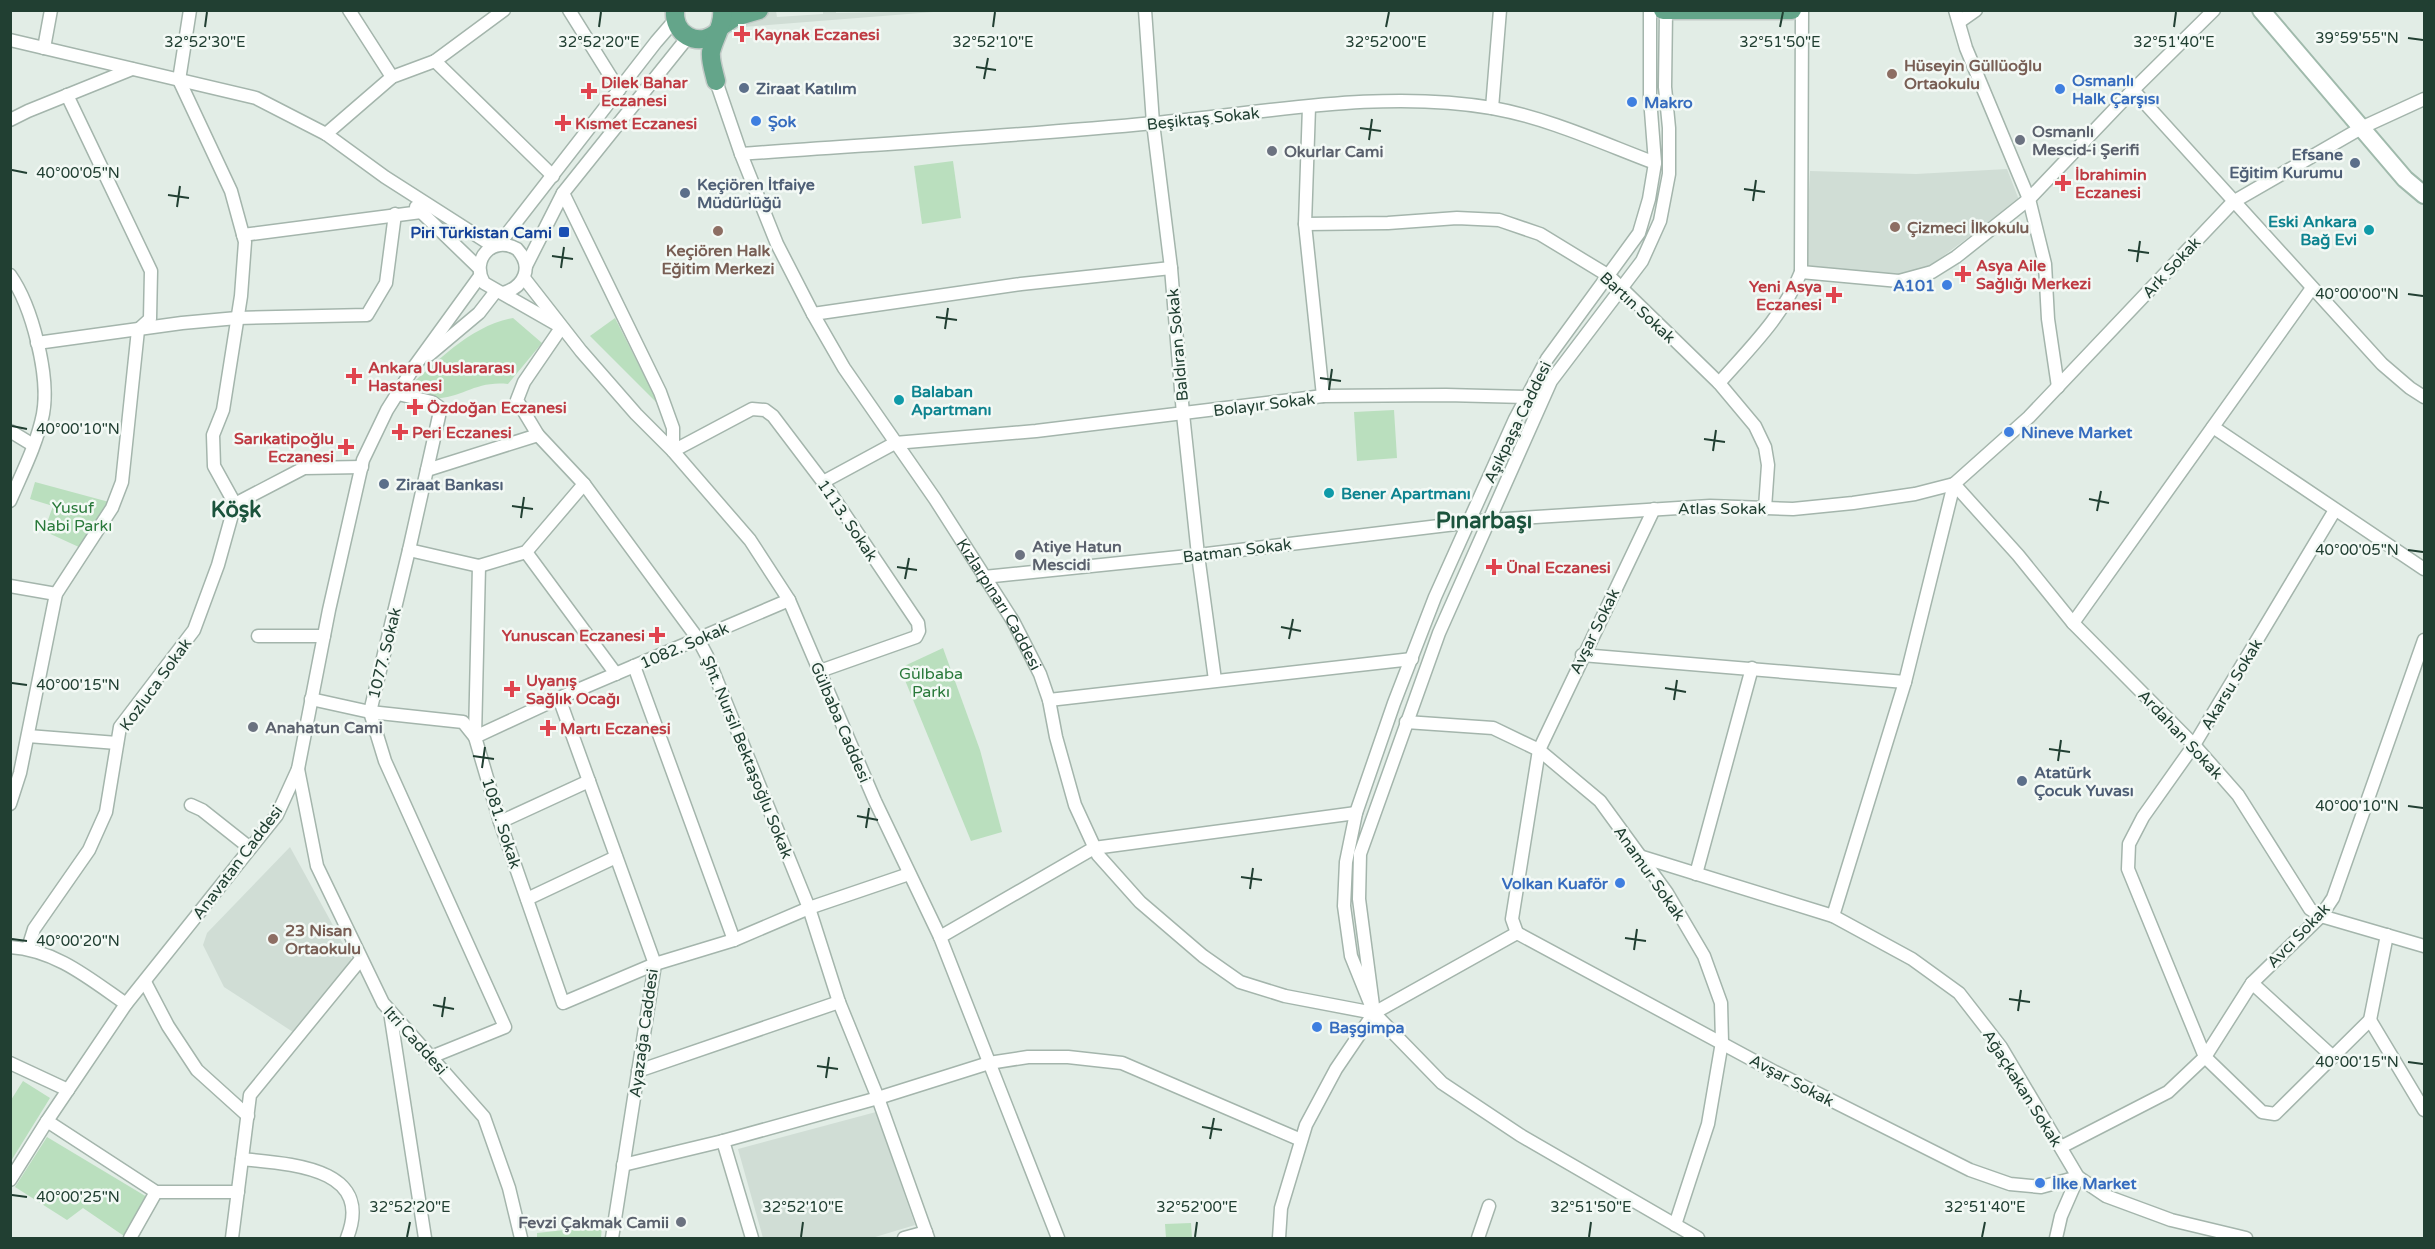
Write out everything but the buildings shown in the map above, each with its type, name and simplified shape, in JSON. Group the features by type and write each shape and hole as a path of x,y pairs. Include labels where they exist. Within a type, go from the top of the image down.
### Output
{"main road":[{"path":"675,13 682,33 689,37 702,39 710,38 719,24 759,10"},
{"path":"1665,11 1792,10"},
{"path":"2261,10 2405,179 2424,195"},
{"path":"716,81 710,55 719,24"},
{"path":"689,37 716,81"}],"street":[{"path":"44,48 51,10"},
{"path":"190,10 179,80 231,191 245,242 237,318 223,410 213,435 214,466 235,504 304,468 362,467"},
{"path":"349,10 392,77"},
{"path":"569,10 619,90"},
{"name":"Baldıran Sokak","path":"1145,10 1153,123 1170,268 1183,414 1198,555 1215,680"},
{"path":"1492,108 1500,10"},
{"name":"Aşıkpaşa Caddesi","path":"1374,1013 1351,956 1344,906 1346,862 1356,813 1394,703 1435,597 1527,398 1547,359 1639,233 1649,200 1655,163 1650,98 1650,10"},
{"path":"1719,383 1772,324 1792,295 1801,272 1802,10"},
{"path":"1976,10 1957,16 1966,48 2029,199 2045,264 2048,319 2058,387"},
{"path":"1801,272 1899,282 1932,272 1956,257 2029,199 2133,90 2214,10"},
{"path":"326,134 392,77 435,61 500,11"},
{"name":"Aşıkpaşa Caddesi","path":"1374,1013 1359,899 1360,854 1439,633 1551,381 1642,261 1660,221 1670,174 1665,87 1665,11"},
{"path":"414,367 479,272 482,255 496,245 553,176 675,13"},
{"path":"414,367 499,292 514,289 525,272 563,193 689,37"},
{"path":"10,40 256,98 326,134 385,177 496,245 517,249 525,272"},
{"path":"435,61 553,176"},
{"path":"10,120 132,69"},
{"name":"Kızlarpınarı Caddesi","path":"716,81 741,154 777,244 813,314 844,368 935,499 1013,621 1040,674 1049,700 1056,737 1075,806 1094,848 1140,902 1203,956 1240,982 1285,996 1374,1013"},
{"path":"2133,90 2382,364 2424,397"},
{"path":"10,804 20,773 56,594 112,508 122,482 138,330 150,319 151,271 67,95"},
{"name":"Ark Sokak","path":"1954,484 2029,417 2233,202 2363,127 2424,99"},
{"name":"Beşiktaş Sokak","path":"741,154 1153,123 1404,100 1492,108 1536,119 1655,163"},
{"path":"1309,107 1305,224 1323,396"},
{"path":"385,177 479,272 484,283 561,327"},
{"path":"563,193 660,392 673,428 673,451"},
{"path":"243,235 421,212"},
{"path":"37,343 237,318 367,315 386,283 395,214"},
{"name":"Bartın Sokak","path":"1305,224 1388,223 1457,218 1499,220 1540,234 1609,276 1719,383 1755,426 1765,447 1768,465 1765,508"},
{"path":"813,314 1021,284 1170,268"},
{"name":"Gülbaba Caddesi","path":"525,272 561,327 750,540 789,600 875,801 940,937 1058,1239"},
{"path":"10,501 33,445 43,412 43,370 37,343 22,292 12,282"},
{"path":"2073,623 2312,288"},
{"name":"Şht. Nursil Bektaşoğlu Sokak","path":"561,327 524,382 517,400 538,435 584,484 698,639 707,656 809,908 839,1002 878,1098 927,1235"},
{"name":"Anavatan Caddesi","path":"10,1180 47,1120 126,1004 277,815 298,769 324,636 362,467 387,410 414,367"},
{"name":"1077. Sokak","path":"398,394 432,402 439,407 439,416 410,550 370,712 385,761 505,1027 431,1057"},
{"name":"Bolayır Sokak","path":"895,443 1183,414 1323,396 1446,395 1527,398"},
{"name":"1113. Sokak","path":"673,451 752,409 765,410 773,416 823,482 918,623 919,632 916,637 820,671"},
{"path":"2213,427 2424,569"},
{"path":"10,431 33,445"},
{"path":"427,470 538,435"},
{"path":"823,482 895,443"},
{"path":"410,550 479,566 526,552 584,484"},
{"path":"1833,916 1905,682 1954,484"},
{"name":"Atlas Sokak","path":"1489,520 1710,506 1793,509 1915,494 1954,484"},
{"name":"Ardahan Sokak","path":"1954,484 2018,555 2073,623 2194,745 2238,795 2310,909 2320,916"},
{"name":"Kozluca Sokak","path":"28,948 34,929 89,850 106,812 120,727 194,630 218,565 235,504"},
{"name":"Avşar Sokak","path":"1654,509 1539,750 1512,919 1517,933 1775,1072 1970,1170 2010,1184 2041,1187 2078,1177"},
{"name":"Akarsu Sokak","path":"2205,1057 2128,869 2129,844 2143,817 2194,745 2335,510"},
{"name":"Batman Sokak","path":"984,577 1198,555 1489,520"},
{"path":"526,552 616,674"},
{"name":"1081. Sokak","path":"479,566 475,737 500,822 563,1003 655,964"},
{"path":"10,586 56,594"},
{"name":"1082. Sokak","path":"475,737 559,698 789,600"},
{"path":"258,636 324,636"},
{"name":"Avcı Sokak","path":"2061,1147 2168,1092 2205,1057 2252,982 2320,916 2333,898 2424,640"},
{"path":"1582,656 1905,682"},
{"path":"1049,700 1412,659"},
{"path":"634,666 734,940"},
{"path":"1696,874 1752,668"},
{"name":"Ayazağa Caddesi","path":"559,698 655,964 612,1239"},
{"path":"311,699 370,712 463,723 475,737"},
{"name":"Anamur Sokak","path":"1406,722 1493,728 1539,750 1600,801 1667,892 1704,956 1721,1002 1722,1042 1708,1124 1675,1225"},
{"path":"28,736 117,743"},
{"name":"Itri Caddesi","path":"298,769 317,866 383,1003 484,1117 509,1188 521,1239"},
{"path":"500,822 589,781"},
{"path":"191,805 202,810 250,848"},
{"path":"940,937 1094,848 1356,813"},
{"name":"Ağaçkakan Sokak","path":"1639,856 1833,916 1912,959 1959,993 2001,1047 2078,1177 2106,1196 2171,1221 2246,1239"},
{"path":"527,899 616,857"},
{"path":"655,964 734,940 809,908 909,874"},
{"path":"2320,916 2424,946"},
{"path":"1279,1239 1281,1208 1306,1125 1336,1069 1374,1013 1517,933"},
{"path":"2205,1057 2262,1112 2275,1114 2370,1020 2387,935"},
{"path":"10,947 28,948 71,965 126,1004"},
{"path":"232,1239 250,1095 361,958"},
{"path":"144,982 168,1026 197,1070 248,1116"},
{"path":"2252,982 2332,1056"},
{"path":"638,1071 839,1002"},
{"path":"389,1010 425,1239"},
{"path":"1374,1013 1442,1083 1520,1135 1698,1239"},
{"path":"2370,1020 2424,1110"},
{"path":"623,1165 723,1142 878,1098 989,1063 1028,1057 1068,1057 1122,1063 1301,1140"},
{"path":"10,1063 68,1090"},
{"path":"47,1120 156,1192 238,1192"},
{"path":"723,1142 752,1239"},
{"path":"242,1159 295,1164 340,1183 351,1198 353,1224 347,1239"},
{"path":"2056,1239 2061,1216 2078,1177"},
{"path":"130,1239 156,1192"},
{"path":"1478,1239 1489,1206"},
{"path":"904,1239 927,1235"}],"shaded area":[{"path":"763,10 776,11 777,17 823,14 823,10 836,11 836,13 946,11 743,27 742,20 763,18"},
{"name":"Çizmeci İlkokulu","path":"2007,169 2019,200 1931,265 1906,275 1805,266 1810,171 1916,174"},
{"name":"23 Nisan Ortaokulu","path":"290,847 352,960 293,1032 224,987 203,945 207,933"},
{"path":"876,1112 915,1225 872,1238 763,1238 738,1149"}],"green space":[{"path":"953,161 961,218 922,224 914,166"},
{"path":"513,318 542,343 508,384 481,386 448,397 436,398 405,390 468,337 497,322"},
{"path":"615,318 659,405 590,336"},
{"path":"1394,410 1397,458 1357,461 1354,412"},
{"name":"Yusuf Nabi Parkı","path":"35,482 109,502 81,548 44,531 53,506 30,499"},
{"name":"Gülbaba Parkı","path":"943,648 980,750 1002,832 971,841 900,668"},
{"path":"23,1081 50,1098 11,1161 11,1100"},
{"path":"47,1137 147,1197 124,1236 83,1208 67,1220 15,1187"},
{"path":"1191,1223 1192,1238 1166,1238 1165,1224"},
{"path":"602,1226 601,1238 537,1238 537,1233"}],"place":[{"name":"Kaynak Eczanesi","path":"742,34"},
{"name":"Hüseyin Güllüoğlu Ortaokulu","path":"1892,74"},
{"name":"Ziraat Katılım","path":"744,88"},
{"name":"Osmanlı Halk Çarşısı","path":"2060,89"},
{"name":"Dilek Bahar Eczanesi","path":"589,91"},
{"name":"Makro","path":"1632,102"},
{"name":"Şok","path":"756,121"},
{"name":"Kısmet Eczanesi","path":"563,123"},
{"name":"Osmanlı Mescid-i Şerifi","path":"2020,140"},
{"name":"Okurlar Cami","path":"1272,151"},
{"name":"Efsane Eğitim Kurumu","path":"2355,163"},
{"name":"İbrahimin Eczanesi","path":"2063,183"},
{"name":"Keçiören İtfaiye Müdürlüğü","path":"685,193"},
{"name":"Çizmeci İlkokulu","path":"1895,227"},
{"name":"Eski Ankara Bağ Evi","path":"2369,230"},
{"name":"Keçiören Halk Eğitim Merkezi","path":"718,231"},
{"name":"Piri Türkistan Cami","path":"564,232"},
{"name":"Asya Aile Sağlığı Merkezi","path":"1963,274"},
{"name":"A101","path":"1947,285"},
{"name":"Yeni Asya Eczanesi","path":"1834,295"},
{"name":"Ankara Uluslararası Hastanesi","path":"354,376"},
{"name":"Balaban Apartmanı","path":"899,400"},
{"name":"Özdoğan Eczanesi","path":"415,407"},
{"name":"Peri Eczanesi","path":"400,432"},
{"name":"Nineve Market","path":"2009,432"},
{"name":"Sarıkatipoğlu Eczanesi","path":"346,447"},
{"name":"Ziraat Bankası","path":"384,484"},
{"name":"Bener Apartmanı","path":"1329,493"},
{"name":"Atiye Hatun Mescidi","path":"1020,555"},
{"name":"Ünal Eczanesi","path":"1494,567"},
{"name":"Yunuscan Eczanesi","path":"657,635"},
{"name":"Uyanış Sağlık Ocağı","path":"512,689"},
{"name":"Anahatun Cami","path":"253,727"},
{"name":"Martı Eczanesi","path":"548,728"},
{"name":"Atatürk Çocuk Yuvası","path":"2022,781"},
{"name":"Volkan Kuaför","path":"1620,883"},
{"name":"23 Nisan Ortaokulu","path":"273,939"},
{"name":"Başgimpa","path":"1317,1027"},
{"name":"İlke Market","path":"2040,1183"},
{"name":"Fevzi Çakmak Camii","path":"681,1222"}],"district":[{"name":"Köşk","path":"236,509"},
{"name":"Pınarbaşı","path":"1484,520"}]}
